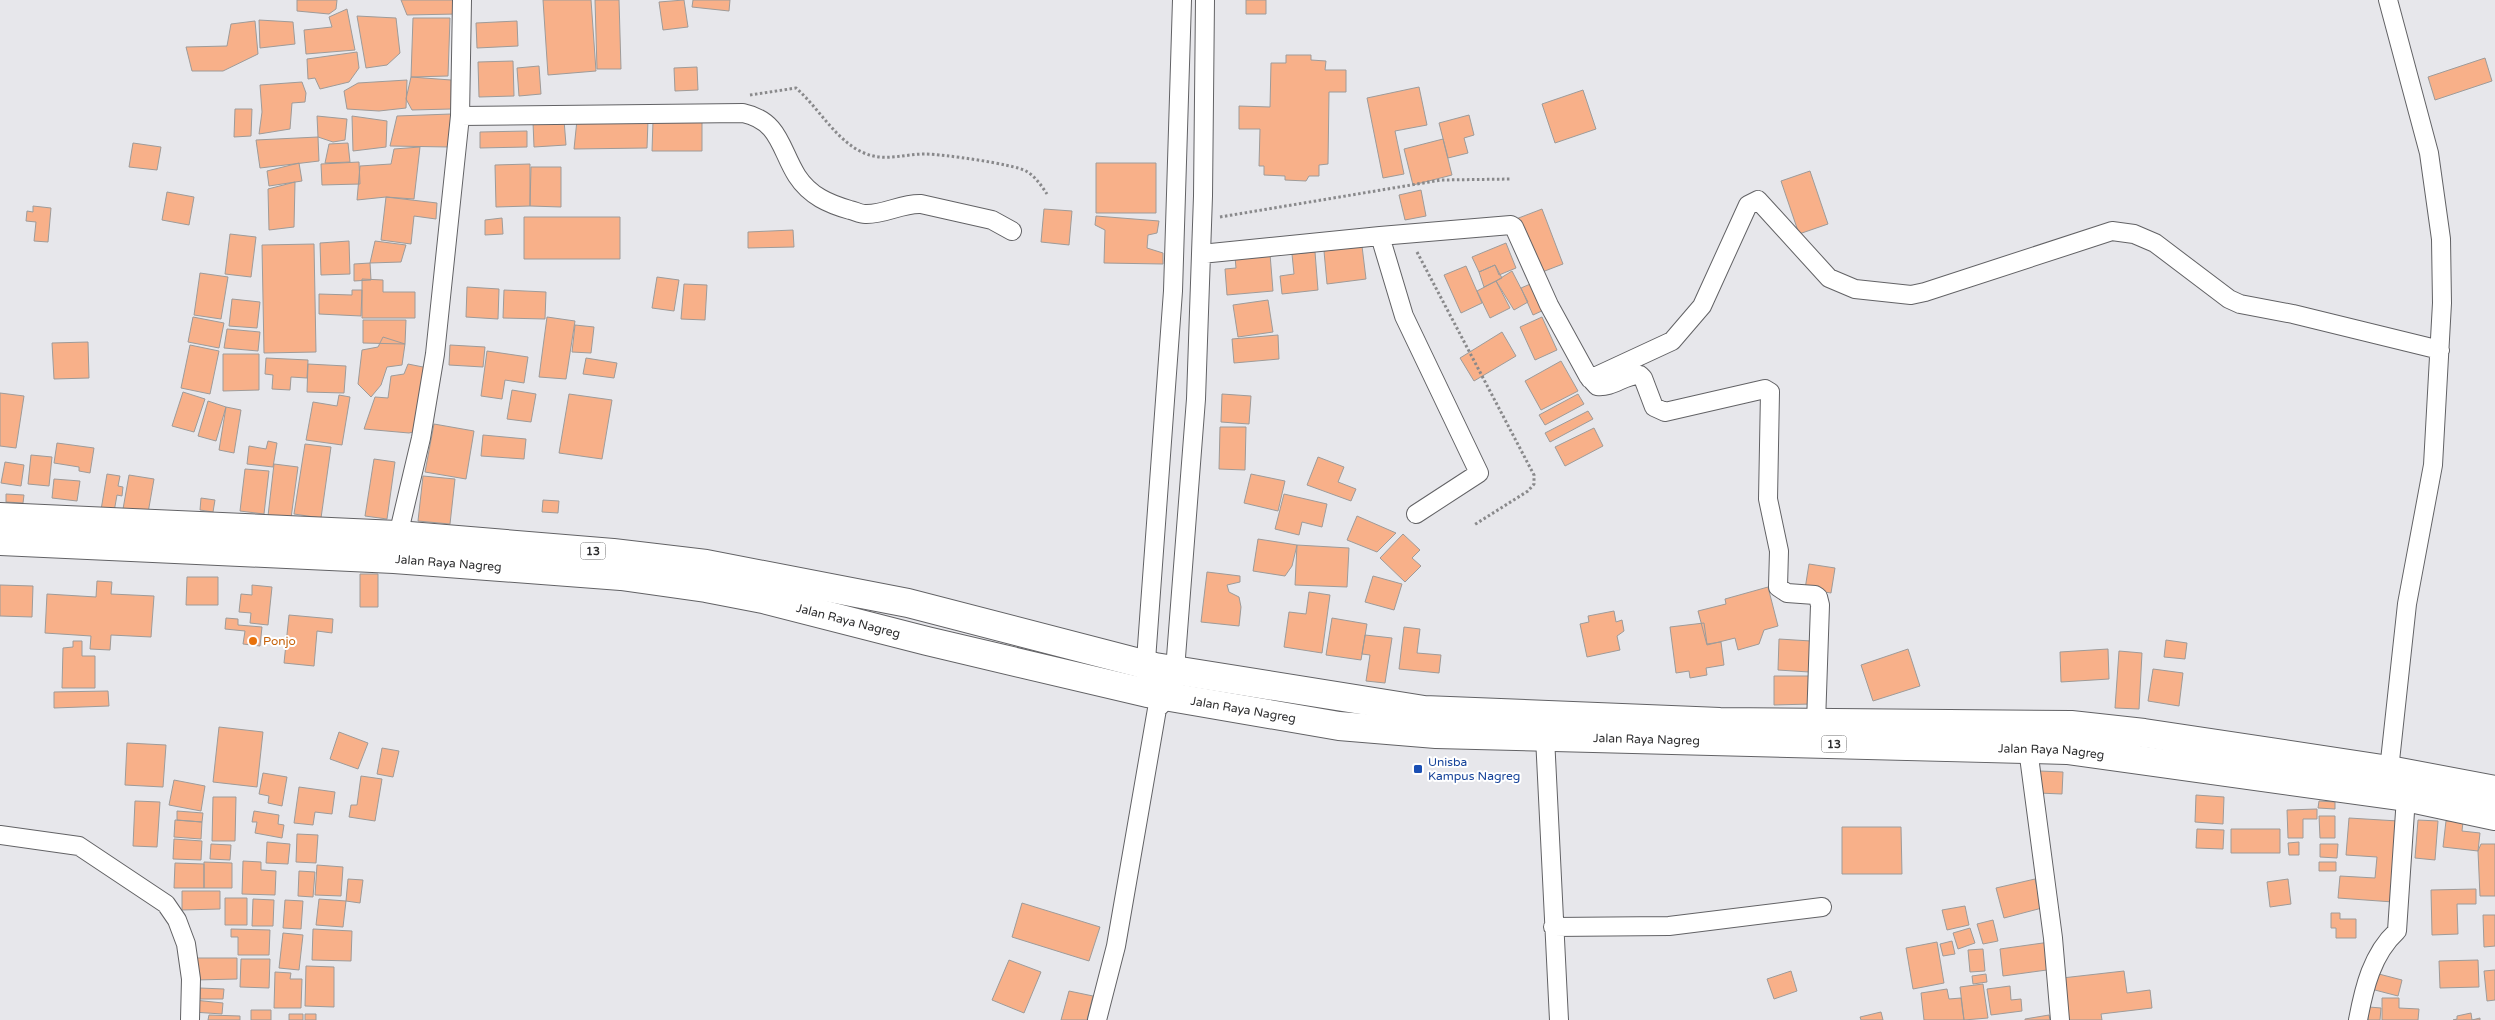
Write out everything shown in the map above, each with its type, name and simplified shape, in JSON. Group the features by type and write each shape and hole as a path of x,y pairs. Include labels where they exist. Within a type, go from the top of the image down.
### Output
{"highway":[{"name":"Jalan Raya Nagreg","path":"0,516 396,547 706,588 818,612 927,641 1162,692 1338,726 1436,734 2067,750 2406,797 2495,816"},
{"name":"Jalan Raya Nagreg","path":"0,541 613,552 706,564 908,604 1144,664 1162,692"},
{"name":"Jalan Raya Nagreg","path":"1162,692 1424,710 1720,722 2071,725 2144,733 2390,770 2495,790"}],"street":[{"path":"396,547 421,438 435,354 460,116 462,0"},
{"path":"1144,664 1173,291 1182,0"},
{"path":"1097,1020 1116,946 1162,692 1196,398 1202,220 1205,0"},
{"path":"2388,0 2429,153 2441,239 2442,303 2433,465 2407,604 2390,770"},
{"path":"460,116 743,113 764,120 783,144 798,177 823,201 866,214 910,203 921,204 992,220 1012,231"},
{"path":"1590,379 1672,341 1702,306 1748,205 1758,200 1828,278 1855,289 1911,295 1925,292 2112,231 2134,234 2155,243 2228,299 2240,304 2293,314 2440,350"},
{"path":"1201,254 1511,224 1549,305 1590,379 1597,386 1607,387 1633,375 1640,375 1643,378 1654,407 1665,412 1765,389 1770,392 1768,499 1779,551 1777,583 1783,592 1815,595 1818,597 1820,605 1816,723"},
{"path":"1380,236 1404,316 1479,472 1416,514"},
{"path":"1173,291 1200,294"},
{"path":"1546,737 1553,927 1559,1020"},
{"path":"2028,749 2053,938 2060,1020"},
{"path":"2358,1020 2364,986 2383,943 2396,931 2406,797"},
{"path":"0,835 79,846 166,904 177,920 186,944 191,979 190,1020"},
{"path":"1553,927 1668,926 1822,907"}],"path":[{"path":"755,94 790,87 796,88 837,133 864,153 880,157 898,158 932,154 1015,167 1035,178 1047,194"},
{"path":"1202,220 1441,180 1510,179"},
{"path":"1407,234 1534,475 1534,484 1528,491 1474,525"}],"building":[{"path":"297,0 337,0 336,9 329,14 297,11"},
{"path":"401,0 457,0 457,14 407,15"},
{"path":"543,0 591,0 596,71 548,75"},
{"path":"595,0 619,0 621,69 597,69"},
{"path":"684,0 688,27 663,30 659,2"},
{"path":"693,0 730,0 729,11 692,7"},
{"path":"1246,0 1266,0 1266,14 1246,14"},
{"path":"347,9 355,50 306,54 304,30 332,27 329,17"},
{"path":"357,16 396,18 400,53 387,65 366,68"},
{"path":"413,18 450,18 448,76 411,77"},
{"path":"259,20 293,22 295,44 260,48"},
{"path":"255,21 258,54 223,71 192,71 186,47 227,46 231,24"},
{"path":"517,21 518,46 477,48 476,23"},
{"path":"357,52 359,68 349,82 320,89 315,78 308,79 307,59"},
{"path":"1286,55 1311,55 1311,60 1326,61 1325,70 1346,70 1346,92 1329,92 1328,164 1319,165 1319,176 1309,176 1306,181 1285,180 1285,176 1264,175 1264,166 1259,166 1260,129 1239,129 1239,106 1270,107 1271,63 1286,63"},
{"path":"2485,58 2492,81 2435,100 2428,77"},
{"path":"513,61 514,96 479,97 478,62"},
{"path":"539,66 541,94 519,96 517,68"},
{"path":"697,67 698,90 675,91 674,68"},
{"path":"411,77 451,80 451,109 412,110 406,99"},
{"path":"407,80 406,108 379,111 347,109 344,91 358,83"},
{"path":"302,82 306,93 305,102 292,103 290,129 259,134 262,112 260,85"},
{"path":"1419,87 1427,125 1395,131 1404,174 1383,178 1367,98"},
{"path":"1583,90 1596,129 1555,143 1542,104"},
{"path":"235,109 252,109 251,136 234,137"},
{"path":"451,114 449,147 390,146 397,116"},
{"path":"1469,115 1474,135 1464,138 1468,153 1448,158 1439,123"},
{"path":"317,116 347,119 345,140 333,142 318,137"},
{"path":"352,116 387,121 386,147 353,151"},
{"path":"564,120 566,145 534,147 533,122"},
{"path":"577,120 648,120 647,148 574,149"},
{"path":"653,121 702,121 702,151 652,151"},
{"path":"527,131 527,147 480,148 480,132"},
{"path":"318,137 319,161 260,168 256,140"},
{"path":"1443,139 1452,175 1413,185 1404,149"},
{"path":"133,143 161,147 157,170 129,167"},
{"path":"348,143 350,162 325,163 329,144"},
{"path":"420,147 414,199 386,197 357,200 360,166 391,164 394,149"},
{"path":"359,162 360,184 322,185 321,164"},
{"path":"299,163 302,181 269,186 267,171"},
{"path":"1096,163 1156,163 1156,213 1096,213"},
{"path":"530,164 530,206 496,207 495,165"},
{"path":"531,167 561,167 561,207 530,206"},
{"path":"1810,171 1828,224 1799,234 1781,181"},
{"path":"295,182 294,227 269,230 268,189"},
{"path":"1421,190 1426,216 1405,220 1399,195"},
{"path":"167,192 194,197 189,225 162,220"},
{"path":"386,197 437,203 436,219 414,216 411,244 381,240"},
{"path":"33,206 51,208 48,242 34,241 36,222 26,221 27,211 33,212"},
{"path":"1044,209 1072,211 1069,245 1041,242"},
{"path":"1542,209 1563,264 1537,274 1516,219"},
{"path":"1096,216 1159,221 1157,233 1148,235 1147,248 1163,253 1163,264 1104,263 1105,230 1095,225"},
{"path":"524,217 620,217 620,259 524,259"},
{"path":"502,218 503,234 485,235 485,220"},
{"path":"793,230 794,247 748,248 748,232"},
{"path":"230,234 256,237 251,277 225,274"},
{"path":"349,241 350,274 321,275 320,243"},
{"path":"375,241 406,245 401,262 370,263"},
{"path":"1506,243 1516,268 1499,275 1495,265 1479,272 1472,257"},
{"path":"314,244 316,352 264,353 262,245"},
{"path":"1362,246 1366,279 1327,284 1324,251"},
{"path":"1315,252 1318,290 1282,294 1280,276 1294,274 1292,254"},
{"path":"1270,254 1273,291 1227,295 1225,269 1236,268 1235,257"},
{"path":"370,263 371,280 354,281 354,264"},
{"path":"1495,265 1502,278 1484,287 1479,272"},
{"path":"1466,266 1482,303 1461,313 1444,275"},
{"path":"1512,271 1528,302 1514,310 1496,281"},
{"path":"200,273 228,277 221,319 194,315"},
{"path":"657,277 679,280 674,311 652,308"},
{"path":"362,279 383,280 383,292 415,292 415,318 362,318"},
{"path":"1496,281 1510,308 1490,318 1477,291"},
{"path":"1535,282 1546,309 1533,315 1521,288"},
{"path":"684,284 707,285 705,320 681,319"},
{"path":"467,287 499,289 498,319 466,317"},
{"path":"352,290 362,290 361,316 319,314 319,294 352,295"},
{"path":"504,290 546,292 545,319 503,318"},
{"path":"232,299 260,302 257,328 229,326"},
{"path":"1268,300 1273,332 1238,337 1233,305"},
{"path":"193,317 224,323 219,348 188,342"},
{"path":"547,317 575,321 566,379 539,377"},
{"path":"1542,317 1557,350 1535,360 1520,327"},
{"path":"363,320 406,320 405,344 363,343"},
{"path":"575,325 594,327 591,353 572,352"},
{"path":"227,329 260,332 258,351 224,348"},
{"path":"1502,332 1516,356 1474,381 1460,358"},
{"path":"1278,335 1279,359 1234,363 1232,339"},
{"path":"383,337 405,344 402,365 387,367 381,385 371,397 358,384 362,350 378,347"},
{"path":"88,342 89,378 54,379 52,343"},
{"path":"190,345 219,351 210,394 181,388"},
{"path":"450,345 485,347 483,367 449,365"},
{"path":"487,351 528,357 524,383 505,380 502,399 481,396"},
{"path":"223,354 259,354 259,390 223,391"},
{"path":"266,358 308,360 307,378 291,377 290,390 272,389 273,375 265,374"},
{"path":"586,358 617,363 614,378 583,374"},
{"path":"1561,361 1578,391 1541,410 1525,381"},
{"path":"308,364 346,366 344,393 307,392"},
{"path":"408,364 428,368 417,431 409,433 364,429 375,397 388,398 391,376 404,374"},
{"path":"512,390 536,394 531,422 507,419"},
{"path":"183,392 205,399 194,432 172,426"},
{"path":"0,393 24,396 16,448 0,446"},
{"path":"569,394 612,400 602,459 559,453"},
{"path":"1222,394 1251,396 1249,424 1221,422"},
{"path":"1578,394 1584,404 1545,425 1539,415"},
{"path":"339,395 350,397 342,445 306,440 313,402 337,406"},
{"path":"208,401 226,407 216,441 198,436"},
{"path":"226,407 241,410 234,453 219,450"},
{"path":"1588,411 1593,419 1550,442 1545,433"},
{"path":"434,424 474,431 466,479 425,472"},
{"path":"1220,427 1246,427 1245,470 1219,469"},
{"path":"1594,428 1603,446 1565,466 1555,447"},
{"path":"483,435 526,439 524,459 481,456"},
{"path":"268,441 277,443 273,467 247,464 249,446 266,449"},
{"path":"57,443 94,448 90,473 79,471 79,467 54,463"},
{"path":"305,444 331,447 321,518 294,514"},
{"path":"31,455 52,457 49,486 28,484"},
{"path":"1318,457 1344,467 1338,482 1356,489 1351,501 1307,485"},
{"path":"374,459 395,462 387,519 365,516"},
{"path":"5,462 24,465 21,486 1,483"},
{"path":"274,464 298,467 291,518 268,516"},
{"path":"245,469 269,471 264,514 240,511"},
{"path":"107,474 120,476 118,486 123,487 122,496 117,495 114,512 101,510"},
{"path":"1251,474 1285,481 1278,511 1244,503"},
{"path":"129,475 154,479 148,513 123,509"},
{"path":"423,476 455,479 450,524 418,521"},
{"path":"54,479 80,481 77,501 52,498"},
{"path":"6,494 24,495 23,503 6,502"},
{"path":"1284,494 1327,504 1322,527 1302,522 1299,535 1275,529"},
{"path":"201,498 215,500 213,512 200,510"},
{"path":"543,500 559,501 558,513 542,512"},
{"path":"1357,516 1396,533 1377,552 1347,540"},
{"path":"1403,534 1420,550 1412,558 1421,566 1405,582 1380,558"},
{"path":"1258,539 1297,545 1292,566 1285,576 1253,571"},
{"path":"1297,545 1349,548 1347,587 1295,585"},
{"path":"1809,564 1835,568 1831,593 1805,589"},
{"path":"1207,572 1240,576 1240,582 1227,585 1229,592 1239,597 1241,607 1239,626 1201,622"},
{"path":"360,574 378,574 378,607 360,607"},
{"path":"1373,576 1402,584 1394,610 1365,602"},
{"path":"187,577 218,577 218,605 186,605"},
{"path":"97,581 112,582 111,594 154,596 151,637 111,635 110,650 90,649 91,636 45,633 47,594 96,597"},
{"path":"0,585 33,586 32,617 0,616"},
{"path":"252,585 272,587 268,625 250,623 251,613 239,612 241,594 252,595"},
{"path":"1768,587 1778,626 1764,630 1759,644 1738,650 1735,638 1707,645 1698,611 1726,604 1725,599"},
{"path":"1309,592 1330,595 1322,653 1284,647 1289,612 1306,614"},
{"path":"1614,611 1616,622 1622,620 1624,631 1617,636 1620,650 1587,657 1580,624 1589,622 1588,616"},
{"path":"289,615 333,619 332,633 317,631 314,666 284,663"},
{"path":"226,618 238,619 238,625 262,627 260,646 243,644 245,631 225,629"},
{"path":"1332,618 1367,624 1361,660 1326,655"},
{"path":"1704,623 1707,644 1721,642 1724,665 1706,668 1707,675 1690,678 1689,671 1676,673 1670,627"},
{"path":"1404,627 1420,629 1417,653 1441,655 1439,673 1399,669"},
{"path":"1365,635 1392,638 1385,683 1366,681 1370,655 1362,654"},
{"path":"1779,639 1811,641 1809,672 1778,670"},
{"path":"2166,640 2187,643 2185,659 2164,657"},
{"path":"73,641 82,641 82,656 95,656 95,688 62,688 63,648 73,647"},
{"path":"1908,649 1920,686 1873,701 1861,665"},
{"path":"2108,649 2109,679 2061,682 2060,652"},
{"path":"2119,651 2142,653 2139,709 2115,708"},
{"path":"2153,669 2183,673 2179,706 2148,701"},
{"path":"1774,676 1811,676 1811,704 1774,705"},
{"path":"108,691 109,706 54,708 54,692"},
{"path":"219,727 263,732 257,787 213,782"},
{"path":"339,732 368,743 358,769 330,759"},
{"path":"127,743 166,745 163,787 125,785"},
{"path":"382,748 399,751 393,777 377,774"},
{"path":"2040,771 2063,772 2062,794 2038,793"},
{"path":"263,773 287,777 282,806 268,803 269,796 259,794"},
{"path":"361,776 382,779 375,821 349,817 351,805 357,805"},
{"path":"174,780 205,786 201,811 169,805"},
{"path":"299,787 335,792 332,814 315,812 313,825 294,823"},
{"path":"2196,795 2224,797 2223,824 2195,822"},
{"path":"213,797 236,797 235,841 212,841"},
{"path":"135,801 160,802 157,847 133,846"},
{"path":"2319,801 2335,802 2335,809 2318,808"},
{"path":"2317,809 2317,819 2303,819 2303,838 2288,838 2287,810"},
{"path":"177,811 203,813 202,822 177,820"},
{"path":"254,811 279,815 278,824 284,825 282,838 255,833 257,822 252,822"},
{"path":"2319,816 2335,816 2335,838 2320,838"},
{"path":"2349,818 2398,821 2393,902 2338,898 2340,876 2375,878 2377,857 2346,855"},
{"path":"175,820 202,822 201,839 174,837"},
{"path":"2418,820 2438,821 2435,860 2415,858"},
{"path":"2446,821 2463,822 2462,831 2480,833 2478,851 2443,847"},
{"path":"1842,827 1901,827 1902,874 1842,874"},
{"path":"2197,829 2224,830 2223,849 2196,848"},
{"path":"2231,829 2280,829 2280,853 2231,853"},
{"path":"297,834 318,835 316,863 296,862"},
{"path":"174,839 202,841 201,860 173,859"},
{"path":"267,842 290,844 288,864 266,863"},
{"path":"2299,842 2299,855 2289,855 2288,843"},
{"path":"211,844 231,845 230,860 210,859"},
{"path":"2320,844 2338,844 2337,858 2320,857"},
{"path":"2481,844 2495,844 2495,896 2480,896 2478,851"},
{"path":"243,861 261,862 261,870 276,871 275,895 242,894"},
{"path":"204,862 232,863 232,888 204,888"},
{"path":"2319,862 2336,862 2336,871 2319,871"},
{"path":"175,863 204,864 204,888 174,888"},
{"path":"317,865 343,867 341,896 315,895"},
{"path":"299,871 315,872 313,897 298,896"},
{"path":"348,879 363,880 360,903 346,901"},
{"path":"2035,879 2042,908 2004,918 1996,888"},
{"path":"2288,879 2291,904 2270,907 2267,882"},
{"path":"2476,889 2476,904 2457,904 2458,934 2432,935 2431,890"},
{"path":"182,891 220,891 220,909 182,910"},
{"path":"225,898 247,898 247,925 225,925"},
{"path":"253,899 274,900 273,926 252,926"},
{"path":"319,899 346,901 343,927 316,925"},
{"path":"285,900 303,901 301,929 283,928"},
{"path":"1022,903 1100,927 1089,961 1012,937"},
{"path":"1965,906 1969,925 1947,930 1942,910"},
{"path":"2331,913 2340,913 2340,919 2356,919 2356,938 2336,938 2336,928 2331,928"},
{"path":"2483,915 2495,915 2495,946 2484,947"},
{"path":"1993,920 1998,941 1983,944 1977,924"},
{"path":"1970,928 1975,943 1958,949 1953,933"},
{"path":"231,929 270,930 269,955 238,955 238,937 231,937"},
{"path":"313,929 352,931 351,961 312,960"},
{"path":"283,933 303,935 299,970 279,968"},
{"path":"1952,941 1955,954 1943,956 1940,944"},
{"path":"1937,942 1944,983 1913,989 1906,948"},
{"path":"2050,942 2054,969 2003,976 2000,949"},
{"path":"1983,949 1985,971 1970,972 1968,950"},
{"path":"196,958 237,958 237,979 196,980"},
{"path":"241,959 270,959 269,988 240,987"},
{"path":"1009,960 1041,972 1024,1013 992,1000"},
{"path":"2478,960 2479,987 2440,988 2439,961"},
{"path":"306,966 334,967 334,1007 305,1006"},
{"path":"2495,970 2495,1000 2487,1001 2484,971"},
{"path":"1791,971 1797,991 1774,999 1767,979"},
{"path":"2124,971 2127,993 2150,990 2152,1008 2101,1014 2102,1020 2067,1020 2062,978"},
{"path":"275,972 291,973 290,979 302,979 301,1008 274,1008"},
{"path":"2375,973 2402,980 2398,996 2371,989"},
{"path":"1986,974 1987,982 1973,984 1972,976"},
{"path":"1983,984 1988,1018 1964,1020 1960,987"},
{"path":"2010,986 2011,1000 2021,999 2022,1011 1991,1015 1987,989"},
{"path":"200,988 224,989 223,999 200,999"},
{"path":"1947,989 1949,999 1961,998 1964,1020 1924,1020 1921,993"},
{"path":"1069,991 1093,996 1087,1020 1061,1020"},
{"path":"2382,998 2399,998 2399,1008 2419,1009 2418,1020 2382,1020"},
{"path":"194,1000 223,1003 222,1014 193,1012"},
{"path":"2369,1007 2381,1008 2380,1020 2368,1020"},
{"path":"251,1010 271,1010 271,1020 251,1020"},
{"path":"1881,1012 1883,1020 1861,1020 1860,1017"},
{"path":"2471,1013 2472,1020 2453,1020 2457,1019 2457,1016"},
{"path":"289,1014 303,1014 303,1020 289,1020"},
{"path":"305,1014 316,1014 316,1020 305,1020"},
{"path":"209,1015 240,1016 240,1020 208,1020"},
{"path":"2049,1015 2050,1020 2025,1020 2025,1019"}],"place":[{"name":"Ponjo","path":"253,641"},
{"name":"Unisba Kampus Nagreg","path":"1418,769"}]}
